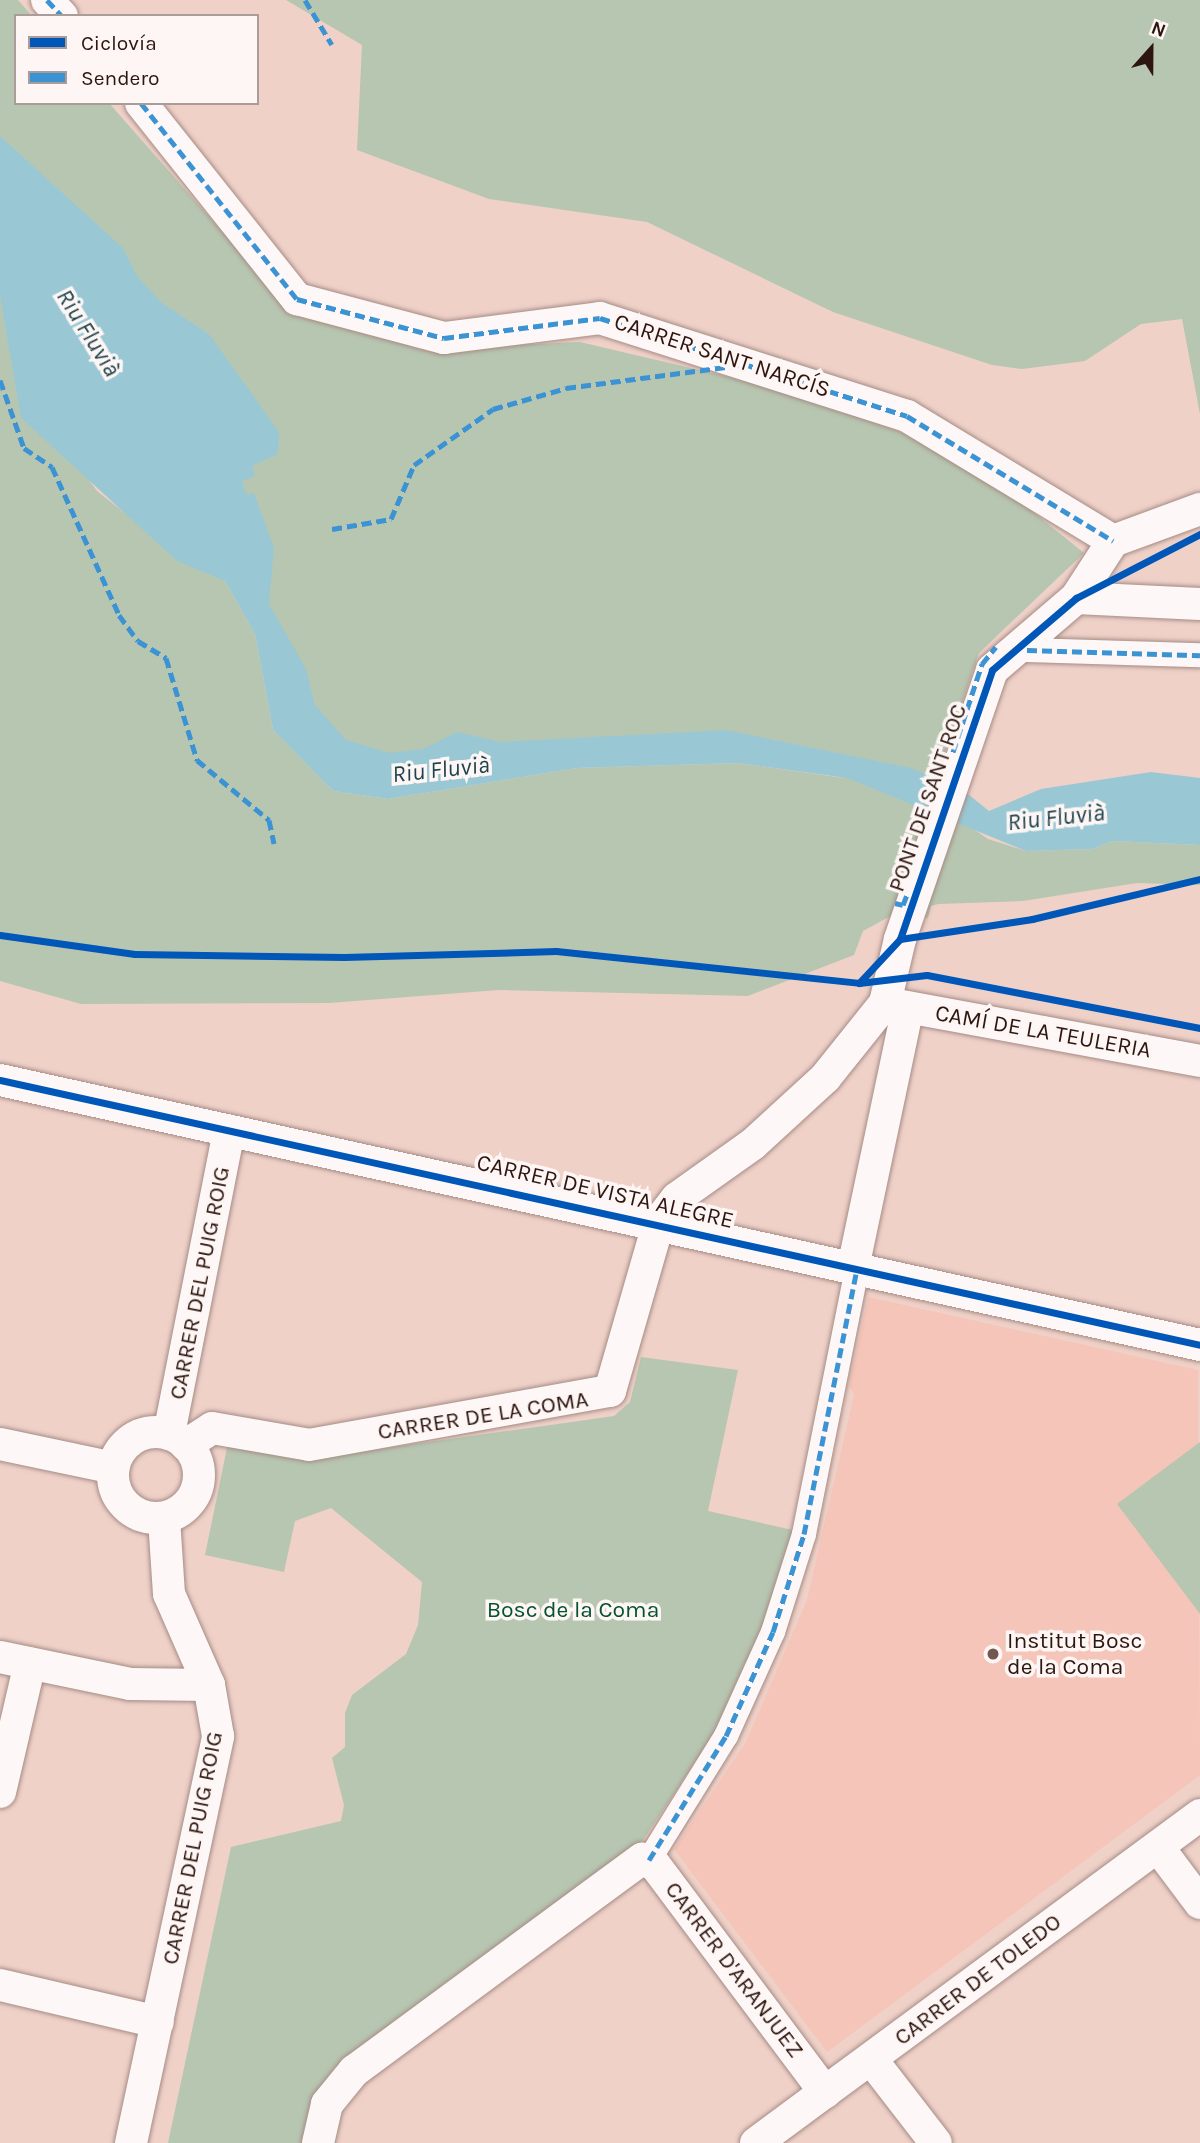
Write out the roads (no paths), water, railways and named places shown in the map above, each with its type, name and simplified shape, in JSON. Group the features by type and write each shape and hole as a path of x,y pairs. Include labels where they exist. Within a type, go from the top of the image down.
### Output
{"street":[{"path":"47,0 60,14"},
{"name":"CARRER SANT NARCÍS","path":"143,105 297,299 444,338 600,317 907,416 1113,541"},
{"path":"1076,598 1113,541 1200,509"},
{"path":"1076,598 1200,604"},
{"name":"PONT DE SANT ROC","path":"855,1268 897,1005 900,939 992,670 1076,598"},
{"path":"1027,650 1200,655"},
{"path":"659,1221 677,1198 753,1144 825,1079 897,1005"},
{"name":"CAMÍ DE LA TEULERIA","path":"897,1005 1200,1061"},
{"name":"CARRER DE VISTA ALEGRE","path":"0,1080 659,1221 1200,1345"},
{"name":"CARRER DEL PUIG ROIG","path":"177,1440 229,1131"},
{"name":"CARRER DE LA COMA","path":"177,1440 212,1428 309,1445 604,1395 613,1387 659,1221"},
{"path":"318,2143 327,2104 354,2071 642,1860 726,1736 773,1632 804,1534 855,1268"},
{"path":"131,1440 177,1440 196,1461 198,1482 186,1507 164,1518 130,1511 117,1493 114,1468 131,1440"},
{"path":"0,1444 114,1468"},
{"name":"CARRER DEL PUIG ROIG","path":"131,2143 218,1736 209,1685 169,1594 164,1518"},
{"path":"0,1657 130,1684 209,1685"},
{"path":"0,1792 30,1663"},
{"name":"CARRER DE TOLEDO","path":"756,2143 1200,1815"},
{"path":"1158,1847 1200,1903"},
{"name":"CARRER D'ARANJUEZ","path":"642,1860 825,2092"},
{"path":"0,1985 158,2022"},
{"path":"871,2059 936,2143"}],"water":[{"name":"Riu Fluvià","path":"0,136 123,248 137,276 162,303 209,334 279,432 278,454 252,466 255,476 242,481 247,495 254,493 274,548 269,604 306,669 315,705 346,740 390,753 423,749 457,732 500,742 726,730 911,768 963,790 989,811 1041,789 1151,772 1200,778 1200,845 1112,841 1093,849 1026,851 847,778 739,763 577,768 388,799 333,791 273,730 255,634 225,581 177,561 21,418 0,296"}],"place":[{"name":"Institut Bosc de la Coma","path":"993,1654"}],"park label":[{"name":"Bosc de la Coma","path":"573,1610"}]}
